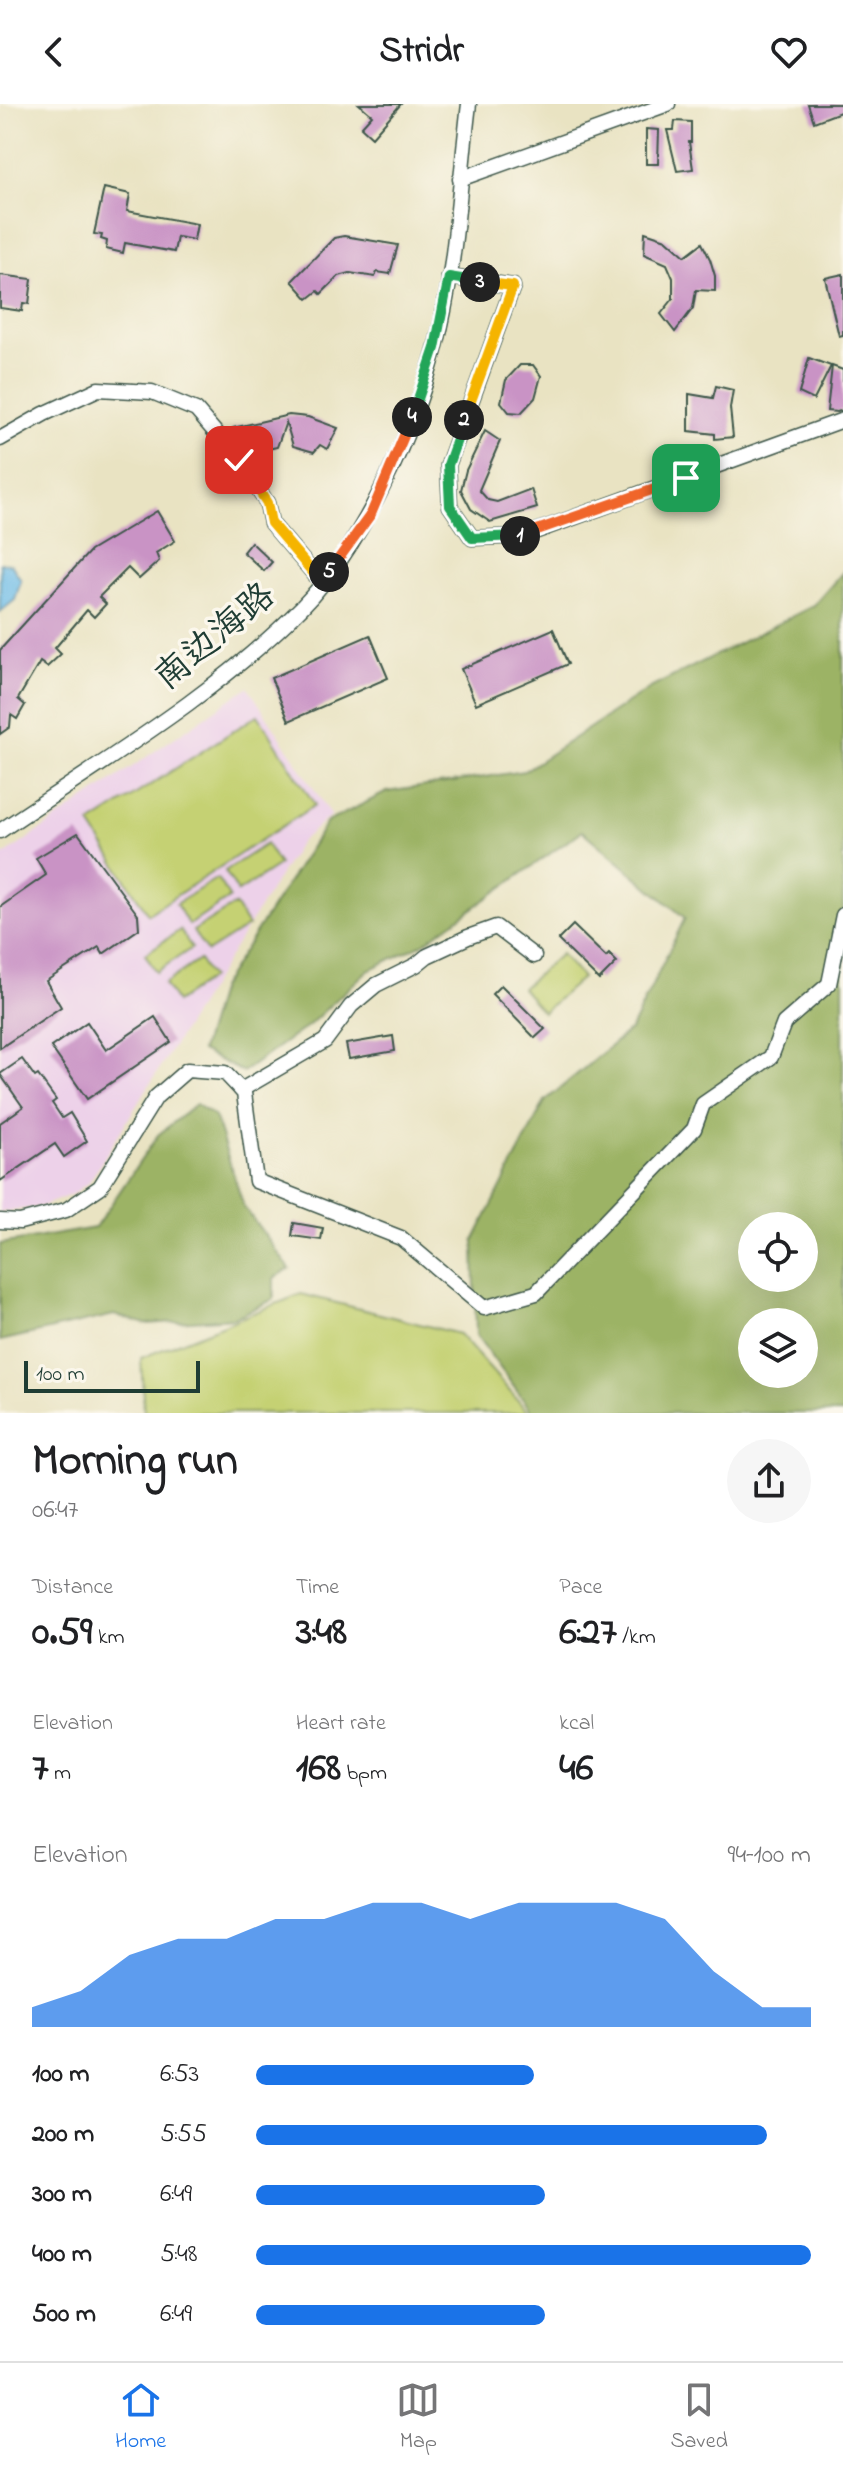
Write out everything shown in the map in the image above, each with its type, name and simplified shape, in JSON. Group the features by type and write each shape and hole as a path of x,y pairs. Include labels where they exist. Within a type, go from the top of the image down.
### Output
{"street":[{"name":"南边海路","path":"0,831 193,701 276,631 303,605 371,514 421,396 435,348 449,277 469,104"},
{"path":"460,179 668,104"},
{"path":"449,277 513,286 448,465 450,506 472,538 523,536 843,420"},
{"path":"0,439 98,389 152,392 196,410 239,460 267,503 271,523 321,582"},
{"path":"0,1221 20,1222 66,1210 100,1187 156,1097 187,1070 225,1073 244,1093 256,1181 401,1238 484,1308 536,1293 694,1129 703,1104 771,1057 784,1023 829,984 843,915"},
{"path":"241,1090 325,1041 351,1006 376,985 468,937 496,927 534,956"}],"shaded area":[{"path":"248,687 331,815 301,841 89,1182 73,1194 40,1207 0,1212 0,858"}],"green space":[{"path":"843,572 843,1413 533,1413 476,1335 474,1241 545,1101 631,1029 685,918 582,831 421,945 368,970 309,1025 243,1072 201,1051 220,988 327,822 387,792 524,771 650,688 813,606"},
{"path":"258,715 315,805 148,914 90,824"},
{"path":"266,844 279,865 238,892 225,871"},
{"path":"217,878 230,898 189,925 176,904"},
{"path":"235,905 248,926 207,952 193,931"},
{"path":"180,930 192,948 156,972 145,954"},
{"path":"561,954 582,978 543,1012 522,988"},
{"path":"199,960 211,978 176,1002 164,984"},
{"path":"196,1104 215,1117 244,1207 290,1269 274,1278 274,1299 234,1318 146,1324 114,1315 0,1341 0,1244 95,1228 158,1135"},
{"path":"301,1294 459,1334 529,1413 144,1413 141,1358"}],"water":[{"path":"0,563 11,564 21,580 15,600 0,612"}],"building":[{"path":"359,104 401,104 372,137 361,127 372,115"},
{"path":"808,104 843,104 843,111 814,122"},
{"path":"675,121 691,122 689,142 693,169 677,171 667,130 674,130"},
{"path":"646,129 659,130 658,164 646,164"},
{"path":"104,188 130,194 127,211 197,224 194,240 177,237 174,252 125,243 123,253 106,249 107,241 101,239 102,235 94,234"},
{"path":"645,232 666,239 685,256 702,243 710,259 715,291 696,290 693,308 675,332 661,314 673,299 673,278 667,264 644,254"},
{"path":"344,236 398,245 390,274 377,272 375,277 350,273 339,276 321,294 318,291 308,299 292,281 334,238"},
{"path":"843,274 843,335 839,336 825,278"},
{"path":"0,275 32,279 29,304 23,303 22,311 0,308"},
{"path":"809,358 831,366 814,400 799,393"},
{"path":"520,365 533,365 541,376 535,398 521,413 509,412 501,402 506,380"},
{"path":"832,366 843,370 843,410 837,412 827,411"},
{"path":"716,386 733,390 730,408 733,437 715,439 715,434 689,431 689,394 713,398"},
{"path":"289,415 308,417 338,428 327,449 320,445 314,452 293,446 286,422 277,447 245,451 233,428"},
{"path":"485,431 500,441 479,490 488,500 497,502 531,489 537,508 490,522 471,509 461,490 466,470"},
{"path":"157,511 175,541 156,553 159,561 139,579 128,568 99,597 106,604 94,617 87,610 55,648 61,654 47,667 40,662 18,699 25,705 17,719 11,715 10,727 0,734 0,650 90,551"},
{"path":"251,542 272,562 264,571 243,552"},
{"path":"553,629 568,664 476,704 461,669"},
{"path":"370,635 388,678 289,721 271,678"},
{"path":"78,833 138,915 139,929 103,954 99,947 46,981 61,1007 0,1048 0,907 46,875 36,858"},
{"path":"573,925 606,957 609,954 617,962 599,980 558,940"},
{"path":"501,985 545,1029 535,1038 492,994"},
{"path":"155,1017 171,1042 87,1099 51,1047 87,1022 106,1050"},
{"path":"393,1036 395,1051 349,1059 346,1044"},
{"path":"22,1059 56,1100 52,1103 62,1118 70,1113 87,1141 64,1157 55,1144 0,1181 0,1123 23,1107 0,1074"},
{"path":"294,1223 323,1228 321,1240 292,1236"}],"route":[{"path":"239,460 267,503 271,523 321,582 371,514 421,396 435,348 449,277 513,286 448,465 450,506 472,538 523,536 686,478"}]}
